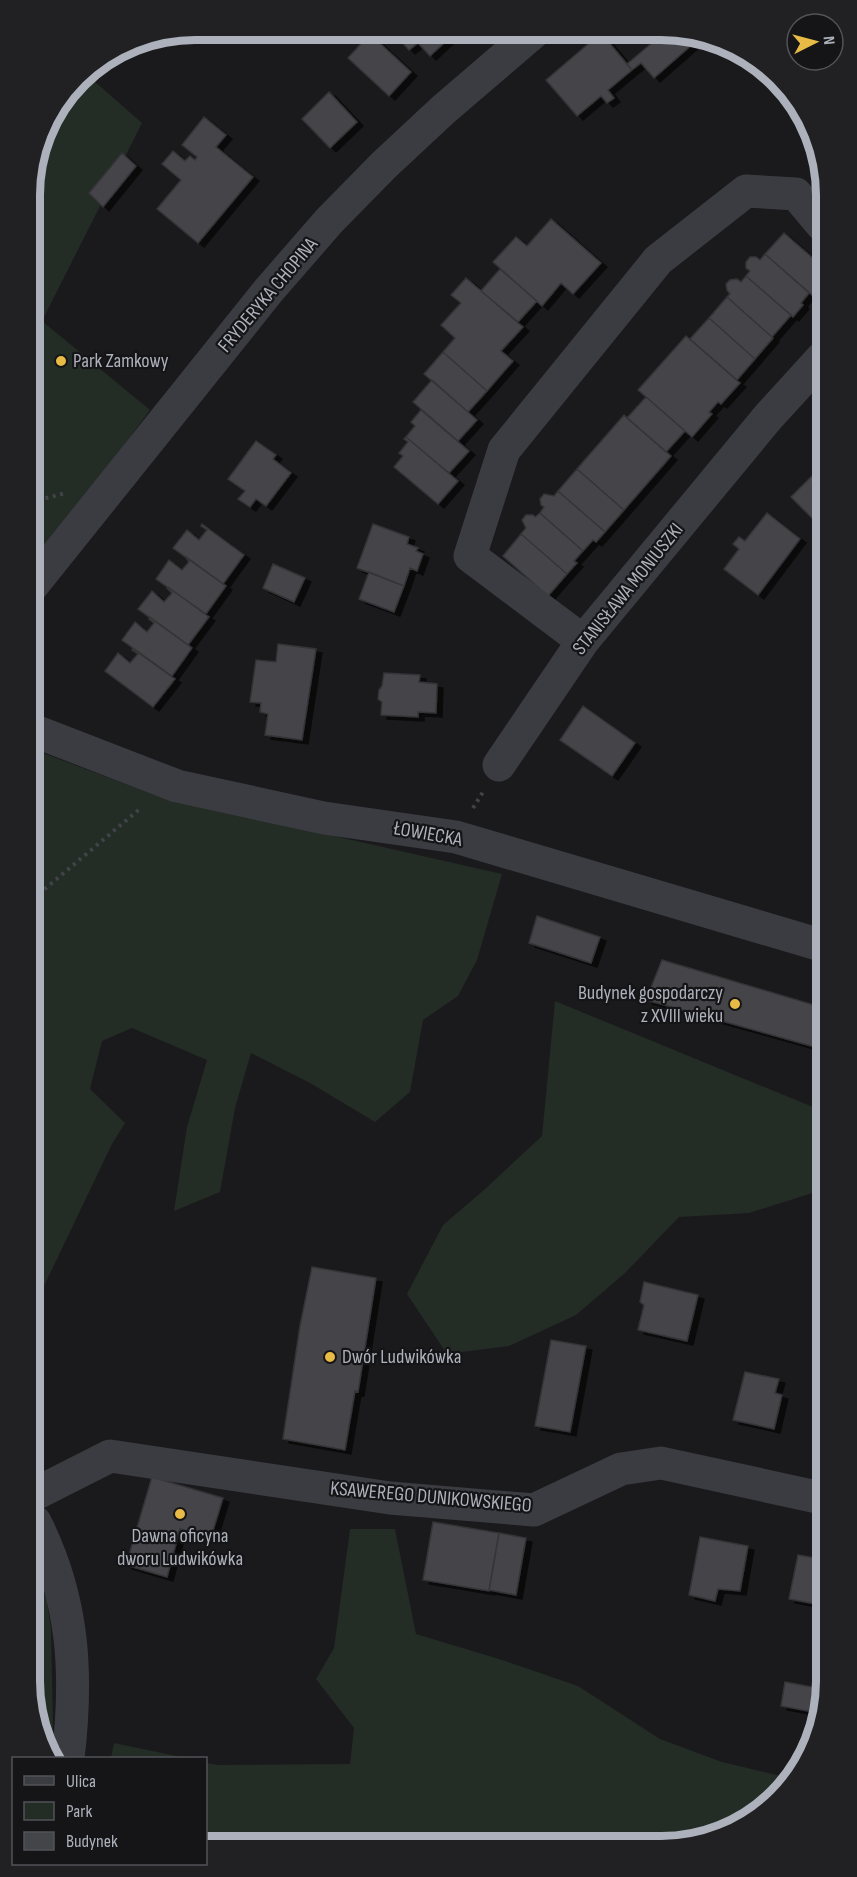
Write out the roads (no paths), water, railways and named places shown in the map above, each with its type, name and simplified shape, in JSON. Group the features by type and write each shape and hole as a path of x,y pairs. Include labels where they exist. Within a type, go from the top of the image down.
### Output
{"street":[{"name":"FRYDERYKA CHOPINA","path":"41,575 269,290 329,221 443,110 524,41"},
{"path":"583,642 471,556 504,450 658,260 746,191 796,194 816,218"},
{"name":"STANISŁAWA MONIUSZKI","path":"499,765 583,642 769,416 816,365"},
{"name":"ŁOWIECKA","path":"41,733 177,786 324,818 456,837 816,944"},
{"name":"KSAWEREGO DUNIKOWSKIEGO","path":"41,1491 110,1456 390,1498 534,1510 621,1469 661,1463 816,1497"},
{"path":"41,1533 62,1590 70,1628 74,1666 72,1728 68,1757"}],"place":[{"name":"Park Zamkowy","path":"61,361"},
{"name":"Budynek gospodarczy z XVIII wieku","path":"735,1004"},
{"name":"Dwór Ludwikówka","path":"330,1357"},
{"name":"Dawna oficyna dworu Ludwikówka","path":"180,1514"}]}
